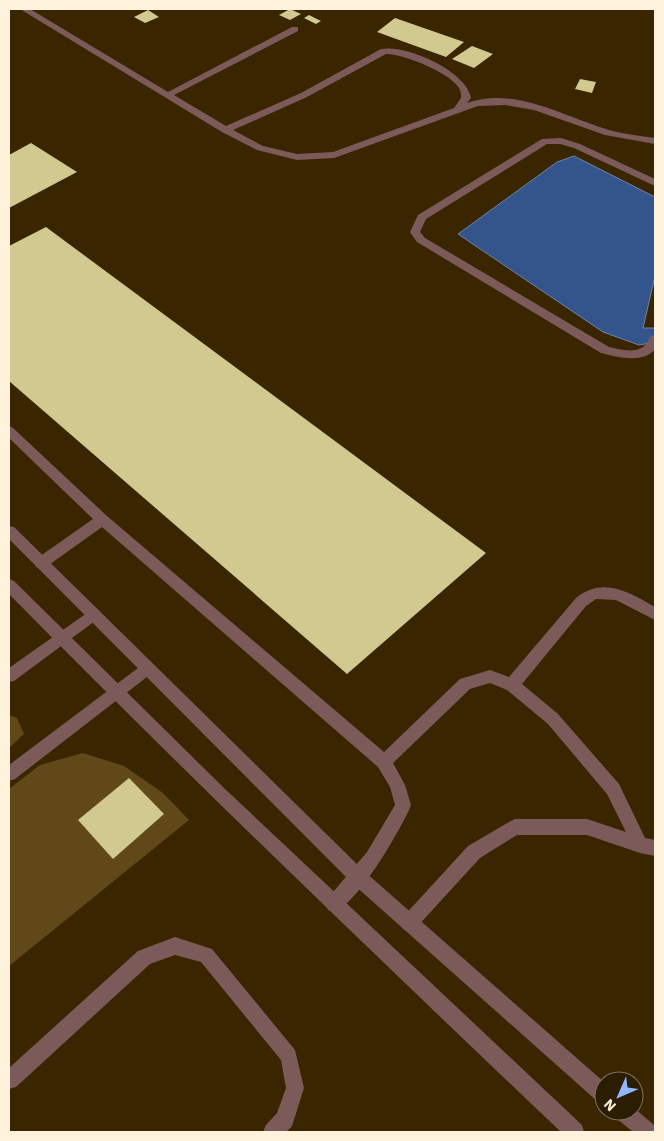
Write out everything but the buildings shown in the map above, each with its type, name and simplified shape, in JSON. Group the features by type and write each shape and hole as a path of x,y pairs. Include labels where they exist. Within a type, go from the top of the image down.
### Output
{"street":[{"path":"24,9 225,130 260,148 297,157 334,155 477,103 505,102 536,107 608,133 655,141"},
{"path":"168,95 295,30"},
{"path":"225,130 269,112 384,51 392,50 401,52 444,72 457,81 465,90 466,98 457,110"},
{"path":"655,183 577,146 561,141 545,141 422,217 415,232 420,240 605,350 621,354 636,354 649,349 655,339"},
{"path":"9,431 102,520 384,762 397,785 402,805 392,828 359,878 334,904"},
{"path":"41,563 102,520"},
{"path":"9,531 359,878 594,1085"},
{"path":"9,585 115,692 334,904 575,1132"},
{"path":"512,685 581,602 594,593 608,593 630,599 655,614"},
{"path":"9,676 94,614"},
{"path":"9,774 147,668"},
{"path":"384,762 465,684 490,676 512,685 553,719 613,789 648,846"},
{"path":"409,923 474,852 515,827 588,827 648,846"},
{"path":"9,1080 144,957 175,946 206,955 289,1056 296,1088 285,1119 273,1132"},
{"path":"634,1121 647,1132"}],"shaded area":[{"path":"9,715 17,718 24,734 9,748"},
{"path":"83,753 124,766 163,793 189,820 9,966 9,789 40,765"}],"water":[{"path":"574,156 655,197 655,276 643,328 655,328 655,342 639,345 603,332 458,234 557,162"}]}
